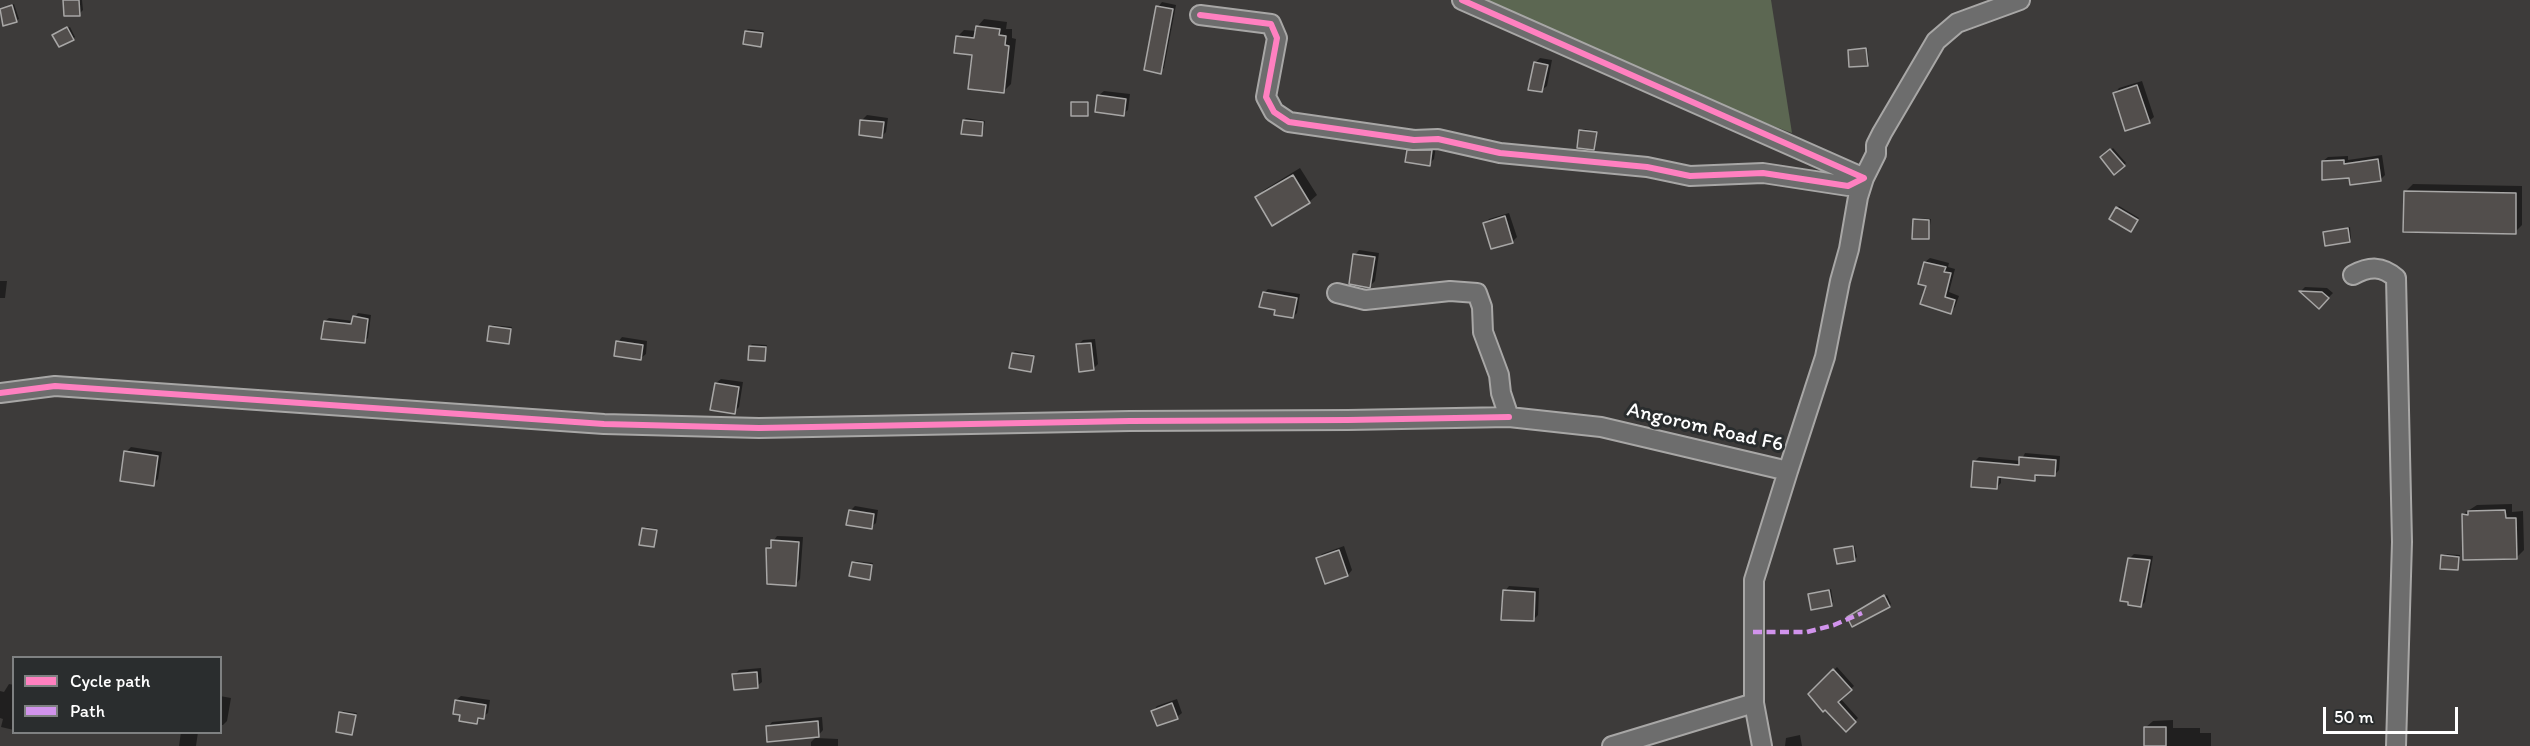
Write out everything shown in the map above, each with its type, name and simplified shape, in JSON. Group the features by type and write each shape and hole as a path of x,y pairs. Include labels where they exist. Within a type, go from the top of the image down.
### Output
{"street":[{"path":"1462,0 1864,178"},
{"name":"Angorom Road F6","path":"0,393 55,386 604,424 759,428 1108,421 1509,417 1600,427 1788,471 1825,357 1840,281 1849,249 1858,196 1876,154 1876,145 1936,40 1957,23 2020,0"},
{"path":"1200,15 1271,24 1277,38 1266,97 1274,112 1289,122 1414,140 1438,139 1500,153 1647,168 1690,176 1763,173 1848,186 1864,178"},
{"path":"2353,275 2365,268 2385,268 2396,278 2402,542 2396,746"},
{"path":"1337,292 1365,300 1450,291 1477,293 1482,307 1484,332 1499,375 1501,393 1509,417"},
{"path":"1762,746 1754,703 1754,580 1788,471"},
{"path":"1612,746 1754,703"}],"green space":[{"path":"1462,0 1771,0 1792,133 1602,62"}],"building":[{"path":"63,0 79,0 80,16 64,16"},
{"path":"12,5 17,22 3,26 0,9"},
{"path":"1156,6 1173,9 1161,74 1144,70"},
{"path":"976,26 1000,29 999,35 1006,36 1005,45 1009,46 1004,93 968,89 972,55 954,53 956,36 974,38"},
{"path":"67,27 74,40 59,47 52,35"},
{"path":"745,31 763,33 761,47 743,44"},
{"path":"1866,48 1868,66 1849,67 1848,50"},
{"path":"1534,62 1548,65 1542,92 1528,90"},
{"path":"2137,85 2150,123 2125,131 2113,93"},
{"path":"1097,95 1126,99 1124,116 1095,112"},
{"path":"1071,102 1088,102 1088,116 1071,116"},
{"path":"860,120 884,122 882,138 859,135"},
{"path":"963,120 983,122 982,136 961,134"},
{"path":"1579,130 1597,132 1594,150 1577,148"},
{"path":"2110,149 2125,166 2114,175 2100,157"},
{"path":"1407,150 1432,150 1430,166 1405,162"},
{"path":"2378,159 2381,181 2350,185 2349,178 2322,180 2322,161 2344,160 2344,164"},
{"path":"1293,175 1310,203 1272,226 1255,197"},
{"path":"2404,191 2516,193 2516,234 2403,232"},
{"path":"2116,207 2138,220 2131,232 2109,219"},
{"path":"1505,216 1513,243 1491,249 1483,223"},
{"path":"1913,219 1929,220 1929,239 1912,239"},
{"path":"2348,228 2350,242 2325,246 2323,232"},
{"path":"1353,254 1375,257 1370,288 1349,284"},
{"path":"1924,262 1946,267 1944,272 1951,273 1945,297 1955,300 1951,314 1920,304 1926,286 1918,284"},
{"path":"2299,291 2322,292 2329,298 2319,309"},
{"path":"1263,292 1297,298 1293,318 1274,315 1275,310 1259,307"},
{"path":"353,316 368,319 365,343 321,339 324,321 351,324"},
{"path":"489,326 511,329 509,344 487,341"},
{"path":"616,341 643,345 641,360 614,356"},
{"path":"1091,343 1094,370 1079,372 1076,344"},
{"path":"749,346 766,347 765,361 748,360"},
{"path":"1012,353 1034,356 1031,372 1009,368"},
{"path":"715,383 739,387 735,414 710,410"},
{"path":"124,451 158,456 154,486 120,481"},
{"path":"2019,457 2056,460 2055,476 2035,475 2035,481 1998,477 1997,489 1971,487 1973,461 2019,465"},
{"path":"849,510 874,514 872,529 846,525"},
{"path":"2505,510 2506,518 2516,518 2517,559 2463,560 2462,514 2468,515 2468,511"},
{"path":"642,528 657,530 654,547 639,545"},
{"path":"771,540 799,542 796,586 767,584 766,548 771,548"},
{"path":"1853,546 1855,561 1837,564 1834,549"},
{"path":"1339,550 1348,576 1325,584 1316,558"},
{"path":"2441,555 2459,557 2458,570 2440,569"},
{"path":"2128,558 2150,560 2141,607 2120,601"},
{"path":"852,562 872,565 870,580 849,576"},
{"path":"1503,590 1535,592 1534,621 1501,620"},
{"path":"1829,590 1832,606 1811,610 1808,594"},
{"path":"1884,595 1890,607 1852,627 1847,617"},
{"path":"1833,669 1852,690 1838,702 1856,722 1846,732 1825,710 1823,712 1808,694"},
{"path":"757,672 758,688 734,690 732,674"},
{"path":"455,700 486,705 484,719 478,718 477,724 459,721 460,715 453,714"},
{"path":"1172,703 1178,719 1157,726 1151,711"},
{"path":"339,712 356,715 352,735 336,732"},
{"path":"818,721 819,737 767,742 766,726"},
{"path":"2144,727 2166,727 2166,746 2144,746"}],"marked path":[{"path":"1753,632 1807,632 1834,625 1862,613"}],"cycle path":[{"path":"1200,15 1271,24 1277,38 1266,97 1274,112 1289,122 1414,140 1438,139 1500,153 1647,167 1690,176 1763,173 1848,186 1864,178 1462,0"},
{"path":"0,393 55,386 604,424 759,428 1509,417"}]}
